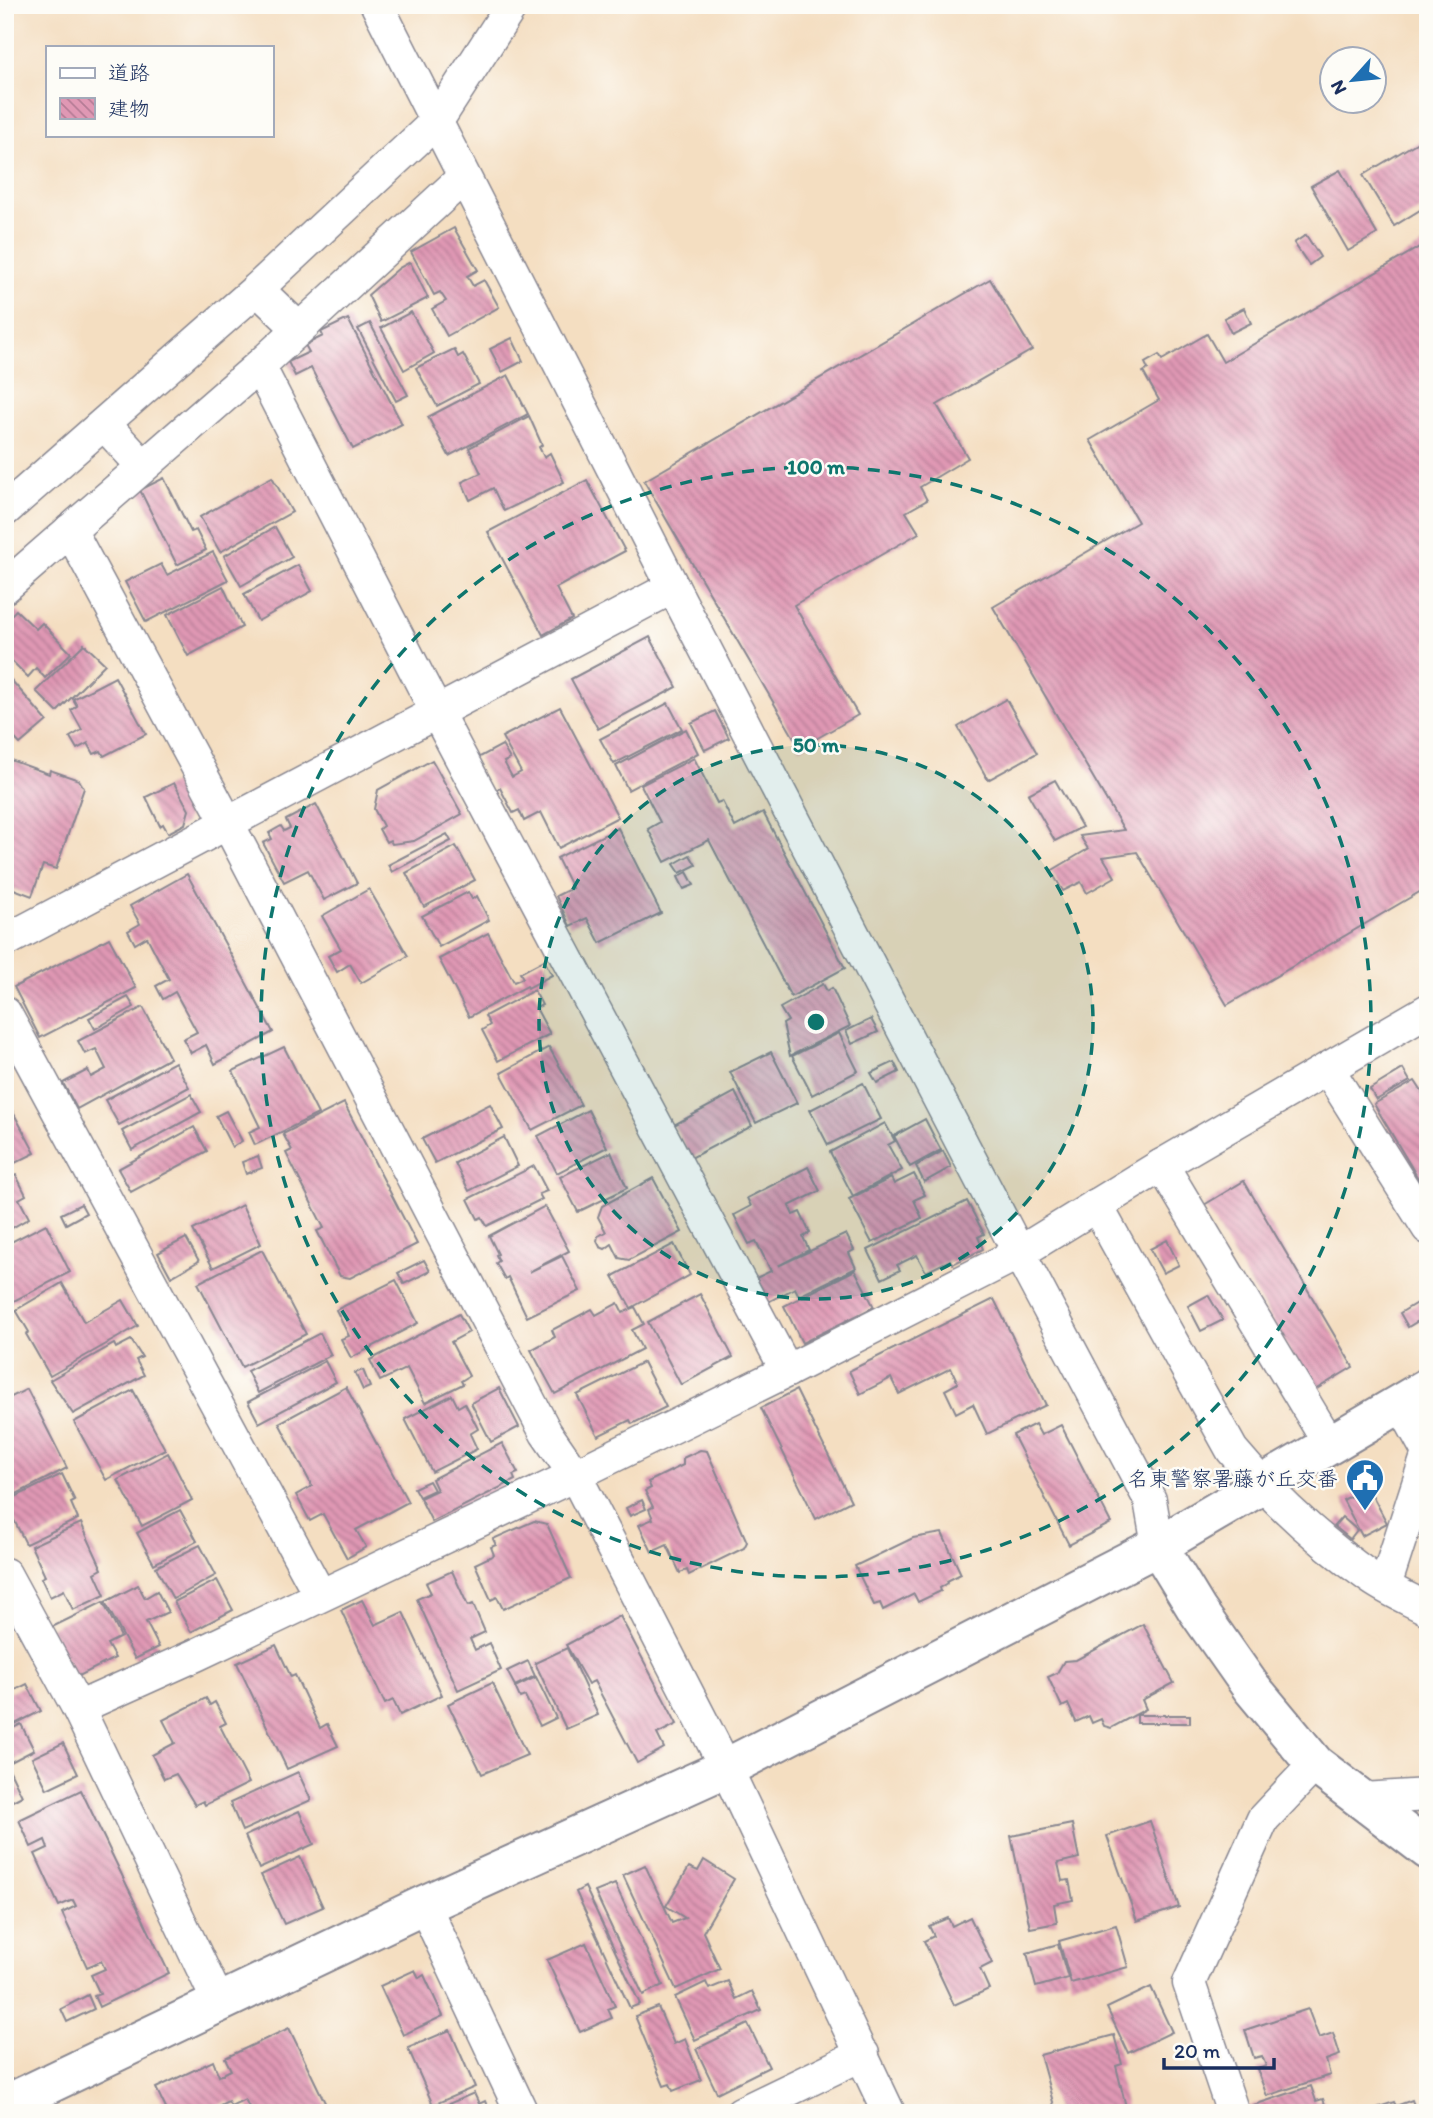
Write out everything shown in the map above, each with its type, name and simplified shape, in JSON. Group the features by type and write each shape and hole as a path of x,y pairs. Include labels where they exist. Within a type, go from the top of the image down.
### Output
{"street":[{"path":"377,5 673,587 1150,1500 1157,1546 1197,1610 1251,1687 1315,1764 1428,1850"},
{"path":"5,510 257,289 437,121 512,5"},
{"path":"5,587 259,366 464,177"},
{"path":"257,289 299,329"},
{"path":"259,366 437,713 787,1371"},
{"path":"104,424 143,466"},
{"path":"69,530 227,822 539,1421 575,1475 726,1768 889,2113"},
{"path":"5,941 673,587"},
{"path":"78,1708 197,1655 575,1475 1019,1253 1162,1165 1428,1010"},
{"path":"5,1013 320,1595"},
{"path":"1328,1069 1428,1228"},
{"path":"1162,1165 1330,1445"},
{"path":"1096,1205 1232,1450 1261,1485 1297,1520 1373,1579 1428,1609"},
{"path":"5,2105 424,1905 726,1768 1157,1546 1414,1395 1428,1452 1385,1586"},
{"path":"5,1574 78,1708 219,2003"},
{"path":"1233,2113 1189,1983 1263,1819 1315,1764"},
{"path":"1362,1799 1428,1795"},
{"path":"424,1905 522,2113"},
{"path":"741,2113 863,2054"}],"building":[{"path":"1428,136 1428,205 1394,226 1363,175"},
{"path":"1340,170 1377,234 1348,251 1311,186"},
{"path":"454,228 478,270 467,276 473,286 484,280 499,307 447,336 432,309 446,301 440,292 434,295 411,252"},
{"path":"1306,235 1320,257 1309,265 1294,243"},
{"path":"1428,242 1428,887 1227,1005 1137,852 1103,857 1115,877 1087,893 1081,882 1063,891 1051,871 1088,849 1080,836 1124,830 993,607 1138,522 1090,440 1159,400 1143,372 1148,369 1145,363 1159,355 1162,360 1207,334 1223,362"},
{"path":"410,262 428,298 381,322 368,295"},
{"path":"990,279 1032,350 937,405 968,458 920,487 927,500 906,512 919,533 794,605 858,715 800,748 644,481"},
{"path":"1244,308 1251,323 1231,333 1224,318"},
{"path":"411,312 434,353 404,370 381,328"},
{"path":"348,319 402,424 353,449 311,368 295,376 288,362 309,352 305,345 323,336 321,332"},
{"path":"370,323 408,395 396,401 358,329"},
{"path":"512,338 523,361 502,372 490,349"},
{"path":"454,349 458,357 463,354 479,384 437,406 416,368"},
{"path":"508,375 528,414 449,456 428,417"},
{"path":"529,416 542,445 539,447 544,457 550,453 564,482 504,511 493,488 470,500 462,482 481,473 469,448"},
{"path":"272,477 292,512 220,552 200,517"},
{"path":"164,478 191,532 196,530 206,550 177,565 140,490"},
{"path":"587,480 625,551 556,588 572,619 543,635 488,532"},
{"path":"275,527 292,557 241,586 224,556"},
{"path":"213,552 228,580 146,622 125,582 161,564 167,575"},
{"path":"298,565 312,591 258,621 244,594"},
{"path":"223,586 242,627 188,656 167,615"},
{"path":"16,610 36,629 42,623 71,653 45,678 36,668 28,677 5,654 5,621"},
{"path":"650,637 677,687 598,729 571,679"},
{"path":"84,644 105,664 57,712 36,691"},
{"path":"5,673 47,721 20,744 5,728"},
{"path":"115,677 146,734 104,756 101,751 94,754 88,743 77,749 70,737 82,730 71,710 77,706 73,699"},
{"path":"1006,699 1037,753 988,780 958,727"},
{"path":"668,703 682,729 614,764 600,739"},
{"path":"560,707 618,817 559,848 541,812 524,821 519,810 513,813 500,788 495,790 478,758 502,745 510,759 504,762 512,777 521,772 502,737"},
{"path":"715,711 729,738 705,750 691,723"},
{"path":"686,729 698,753 628,790 616,766"},
{"path":"5,758 49,774 50,770 79,780 84,788 56,869 43,865 32,896 14,889 6,913"},
{"path":"694,758 717,803 722,801 735,827 763,812 845,968 791,997 709,840 665,862 648,829 660,822 641,785"},
{"path":"432,760 462,814 414,841 392,844 390,840 386,842 379,829 383,826 374,809 378,790"},
{"path":"1055,780 1082,827 1055,841 1028,794"},
{"path":"174,783 189,810 185,824 168,833 163,824 160,826 146,797"},
{"path":"316,804 357,883 324,900 308,870 284,882 263,843 272,839 269,833 281,826 284,831 290,828 286,820"},
{"path":"618,828 661,913 600,943 587,918 570,926 556,896 572,888 557,858"},
{"path":"447,834 451,841 392,872 388,865"},
{"path":"456,846 475,880 424,907 406,873"},
{"path":"690,855 696,865 680,873 674,864"},
{"path":"687,872 694,885 684,889 678,877"},
{"path":"187,874 273,1032 215,1064 206,1045 191,1053 183,1039 197,1032 175,992 163,999 156,986 169,979 147,937 135,944 128,931 140,924 130,906"},
{"path":"369,889 408,956 361,983 350,964 337,972 328,956 341,949 322,916"},
{"path":"468,892 472,899 477,896 489,920 439,947 422,916"},
{"path":"488,933 514,982 523,978 520,973 544,960 552,975 469,1017 439,959"},
{"path":"109,938 136,988 40,1038 14,987"},
{"path":"823,984 827,991 832,988 850,1026 790,1056 783,1024 788,1021 780,1008"},
{"path":"534,990 542,1005 536,1008 550,1034 498,1061 482,1030 490,1025 485,1016"},
{"path":"128,997 134,1007 95,1029 89,1018"},
{"path":"143,1007 170,1058 77,1109 63,1083 88,1070 91,1077 106,1069 96,1049 85,1054 78,1041"},
{"path":"871,1019 878,1032 852,1044 846,1031"},
{"path":"839,1033 858,1071 812,1095 792,1056"},
{"path":"284,1047 318,1114 255,1145 249,1132 260,1127 233,1071"},
{"path":"549,1047 581,1105 532,1130 501,1073"},
{"path":"771,1052 797,1103 756,1123 730,1072"},
{"path":"175,1062 189,1087 119,1125 105,1100"},
{"path":"894,1062 899,1072 877,1083 871,1073"},
{"path":"1403,1069 1410,1081 1376,1100 1370,1089"},
{"path":"1415,1081 1428,1101 1428,1195 1374,1104"},
{"path":"863,1083 881,1119 828,1145 810,1110"},
{"path":"735,1092 752,1126 691,1158 674,1125"},
{"path":"191,1094 201,1112 132,1150 122,1131"},
{"path":"344,1103 417,1244 350,1278 340,1276 317,1231 324,1228 286,1153 292,1150 283,1134"},
{"path":"490,1104 503,1129 435,1163 422,1139"},
{"path":"588,1110 607,1147 557,1173 538,1136"},
{"path":"226,1111 242,1141 232,1147 216,1116"},
{"path":"13,1112 35,1153 5,1168 5,1117"},
{"path":"925,1119 941,1150 910,1167 894,1136"},
{"path":"885,1123 895,1141 888,1145 902,1170 853,1196 830,1152"},
{"path":"194,1127 207,1151 131,1192 118,1169"},
{"path":"504,1137 518,1166 469,1191 455,1163"},
{"path":"943,1151 951,1167 924,1182 916,1166"},
{"path":"611,1152 627,1188 578,1212 560,1177"},
{"path":"258,1156 262,1168 246,1174 242,1162"},
{"path":"534,1166 547,1191 539,1194 542,1199 487,1226 482,1217 478,1219 468,1199"},
{"path":"808,1167 820,1191 789,1206 793,1215 800,1212 810,1233 803,1237 809,1250 778,1266 846,1234 854,1250 849,1253 856,1268 799,1296 795,1288 768,1302 756,1278 771,1271 756,1241 749,1244 734,1215 751,1206 747,1198"},
{"path":"914,1174 925,1195 914,1200 922,1218 872,1243 849,1199 891,1178 894,1184"},
{"path":"16,1175 26,1195 19,1199 29,1218 5,1232 5,1181"},
{"path":"653,1178 682,1232 629,1260 619,1258 612,1244 605,1249 600,1247 598,1236 606,1232 598,1217 602,1206"},
{"path":"1244,1181 1353,1367 1313,1391 1204,1205"},
{"path":"967,1201 984,1234 978,1237 983,1249 953,1264 950,1260 926,1272 917,1255 897,1265 900,1270 882,1279 868,1250"},
{"path":"81,1204 86,1213 66,1224 61,1214"},
{"path":"242,1205 261,1244 213,1268 193,1230"},
{"path":"545,1206 569,1251 529,1272 562,1256 580,1291 527,1317 508,1277 505,1279 496,1263 499,1261 496,1255 498,1254 489,1236"},
{"path":"46,1224 70,1272 10,1303 5,1293 5,1245"},
{"path":"186,1238 199,1261 171,1277 158,1253"},
{"path":"1167,1240 1179,1265 1163,1273 1150,1249"},
{"path":"674,1244 690,1275 631,1308 613,1276"},
{"path":"262,1250 306,1334 242,1367 198,1283"},
{"path":"424,1260 430,1271 404,1284 398,1273"},
{"path":"855,1270 874,1307 802,1343 784,1306"},
{"path":"396,1280 418,1323 351,1358 341,1339 349,1336 336,1310"},
{"path":"62,1283 84,1322 123,1300 138,1326 50,1376 26,1334 29,1332 16,1310"},
{"path":"700,1294 733,1357 681,1385 648,1322"},
{"path":"1208,1295 1223,1320 1201,1331 1188,1306"},
{"path":"1428,1296 1428,1315 1408,1327 1400,1313"},
{"path":"994,1299 1046,1405 987,1434 973,1404 956,1413 945,1390 958,1383 951,1368 899,1394 891,1378 860,1394 849,1371"},
{"path":"618,1303 623,1313 635,1307 644,1324 632,1330 642,1349 555,1394 531,1350 555,1337 552,1330 592,1309 596,1315"},
{"path":"459,1314 469,1332 451,1342 469,1376 461,1381 463,1384 425,1403 407,1368 380,1381 370,1360"},
{"path":"320,1333 331,1355 258,1393 247,1371"},
{"path":"131,1340 142,1357 136,1360 144,1375 73,1414 50,1380 114,1344 116,1348"},
{"path":"325,1361 336,1382 259,1423 248,1402"},
{"path":"643,1362 666,1407 632,1424 630,1420 598,1436 577,1395"},
{"path":"363,1370 370,1387 363,1390 355,1373"},
{"path":"346,1387 408,1502 356,1530 366,1547 347,1558 323,1514 310,1521 296,1495 312,1486 279,1423"},
{"path":"499,1388 519,1427 491,1442 471,1403"},
{"path":"27,1389 67,1468 7,1499 5,1400"},
{"path":"133,1390 165,1449 106,1480 74,1422"},
{"path":"796,1390 851,1501 816,1519 761,1408"},
{"path":"452,1395 458,1407 465,1403 478,1429 470,1434 477,1449 432,1472 405,1419"},
{"path":"1035,1424 1041,1435 1061,1425 1111,1523 1069,1545 1013,1435"},
{"path":"502,1443 518,1473 513,1475 515,1480 432,1522 420,1498 437,1490 432,1479"},
{"path":"700,1450 707,1451 747,1542 744,1548 689,1575 687,1570 680,1573 667,1545 652,1552 639,1525 653,1519 649,1509 653,1507 645,1491 651,1488 648,1482 683,1465 683,1458"},
{"path":"168,1453 192,1500 142,1526 118,1480"},
{"path":"62,1474 75,1501 71,1503 78,1519 26,1544 5,1502"},
{"path":"429,1481 434,1490 419,1497 414,1488"},
{"name":"名東警察署藤が丘交番","path":"1368,1487 1387,1523 1362,1536 1343,1500"},
{"path":"642,1500 646,1509 630,1516 626,1508"},
{"path":"180,1510 197,1541 154,1564 137,1533"},
{"path":"1342,1517 1357,1530 1350,1539 1334,1526"},
{"path":"534,1521 547,1524 571,1578 503,1609 497,1597 491,1600 475,1564 494,1555 491,1547 496,1545 493,1539"},
{"path":"81,1523 102,1569 95,1573 105,1595 73,1610 64,1590 50,1597 41,1578 45,1576 31,1546"},
{"path":"942,1533 961,1574 947,1581 948,1583 940,1588 941,1591 918,1602 914,1594 883,1610 880,1603 874,1605 855,1566 913,1538"},
{"path":"200,1545 216,1575 173,1599 156,1567"},
{"path":"452,1571 468,1606 473,1604 485,1632 470,1639 475,1650 489,1643 501,1670 458,1690 417,1599 431,1593 426,1583"},
{"path":"217,1580 233,1610 191,1632 174,1602"},
{"path":"138,1585 145,1598 157,1591 168,1612 146,1622 159,1647 135,1659 105,1602"},
{"path":"362,1600 375,1625 403,1612 442,1695 400,1715 393,1700 385,1704 341,1610"},
{"path":"103,1602 121,1637 107,1644 115,1658 75,1678 50,1628"},
{"path":"620,1616 677,1724 657,1734 664,1748 637,1763 594,1681 588,1684 566,1645"},
{"path":"1143,1624 1174,1683 1142,1700 1146,1709 1111,1728 1104,1726 1101,1719 1092,1723 1089,1716 1076,1722 1068,1704 1062,1707 1048,1677 1057,1673 1064,1661 1076,1660"},
{"path":"276,1645 291,1677 295,1675 320,1728 327,1724 338,1746 287,1769 237,1663"},
{"path":"567,1648 598,1715 566,1729 535,1663"},
{"path":"528,1661 535,1676 515,1686 507,1671"},
{"path":"536,1677 556,1718 540,1726 525,1696 520,1698 515,1687"},
{"path":"492,1683 527,1755 482,1774 448,1704"},
{"path":"27,1684 41,1711 5,1729 5,1695"},
{"path":"206,1698 210,1705 215,1702 226,1723 220,1726 249,1783 205,1805 203,1801 195,1805 176,1774 164,1779 152,1755 175,1743 163,1720"},
{"path":"1137,1715 1190,1715 1190,1723 1137,1723"},
{"path":"21,1724 34,1750 5,1765 5,1732"},
{"path":"63,1743 78,1774 47,1789 32,1758"},
{"path":"10,1771 22,1796 5,1805 5,1774"},
{"path":"298,1772 311,1800 242,1831 230,1803"},
{"path":"81,1790 169,1973 99,2007 94,1996 100,1994 91,1975 105,1969 101,1961 87,1967 62,1913 76,1906 73,1900 59,1906 35,1854 48,1848 45,1840 31,1847 19,1820"},
{"path":"299,1811 314,1844 259,1869 245,1836"},
{"path":"1150,1821 1179,1907 1137,1921 1107,1836"},
{"path":"1072,1824 1079,1858 1058,1863 1062,1881 1069,1880 1073,1900 1054,1904 1057,1923 1030,1928 1011,1836"},
{"path":"300,1857 323,1907 284,1924 261,1875"},
{"path":"704,1860 734,1879 703,1932 720,1969 676,1989 623,1875 645,1865 672,1923 685,1918 666,1906 689,1867 698,1871"},
{"path":"615,1884 663,1985 643,1995 595,1892"},
{"path":"585,1887 640,2004 630,2008 576,1892"},
{"path":"970,1917 992,1963 980,1969 989,1989 954,2005 924,1941 934,1936 929,1926 948,1918 952,1926"},
{"path":"1116,1925 1128,1967 1071,1983 1059,1941"},
{"path":"586,1943 615,2006 608,2009 612,2018 580,2032 547,1960"},
{"path":"1058,1944 1068,1978 1036,1987 1027,1953"},
{"path":"415,1970 419,1978 424,1975 443,2016 403,2035 380,1986"},
{"path":"728,1981 736,1999 752,1991 761,2010 695,2040 675,1997 706,1982 709,1989"},
{"path":"1151,1987 1172,2032 1128,2053 1107,2008"},
{"path":"88,1995 94,2009 67,2022 61,2009"},
{"path":"658,2007 674,2044 685,2039 701,2080 673,2091 670,2084 664,2086 635,2016"},
{"path":"1308,2009 1319,2038 1333,2033 1340,2055 1326,2060 1330,2075 1267,2096 1257,2069 1266,2066 1262,2056 1254,2058 1245,2030"},
{"path":"748,2024 769,2067 717,2093 696,2049"},
{"path":"289,2028 330,2113 252,2113 245,2099 231,2106 228,2101 204,2113 168,2113 156,2088 213,2061 219,2076 231,2070 225,2058"},
{"path":"450,2030 475,2087 433,2105 408,2048"},
{"path":"1114,2035 1122,2064 1116,2066 1126,2107 1120,2109 1121,2113 1056,2113 1040,2055"},
{"path":"1311,2086 1316,2101 1323,2099 1328,2113 1250,2113 1248,2107"},
{"path":"474,2093 479,2104 485,2101 490,2113 441,2113 439,2108"},
{"path":"1412,2100 1417,2113 1382,2113 1379,2107 1394,2102 1396,2106"}],"place":[{"name":"名東警察署藤が丘交番","path":"1365,1512"}]}
